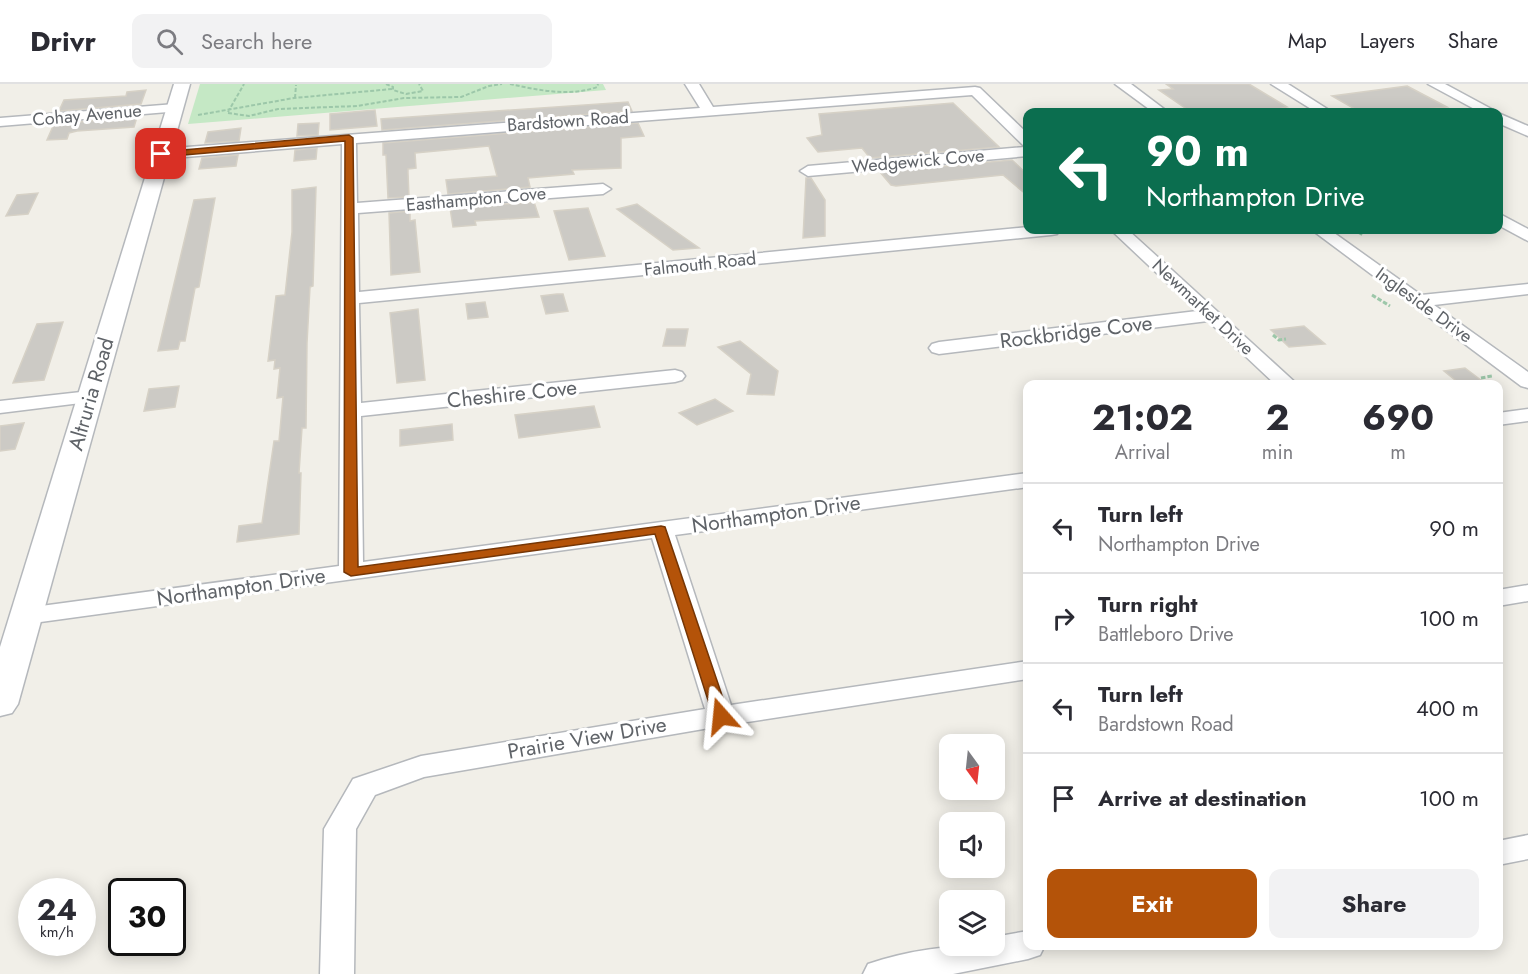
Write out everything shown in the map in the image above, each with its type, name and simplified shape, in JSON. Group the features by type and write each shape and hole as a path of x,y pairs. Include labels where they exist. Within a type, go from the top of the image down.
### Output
{"street":[{"path":"692,84 709,111"},
{"path":"1122,84 1155,108"},
{"path":"1278,84 1318,108"},
{"path":"1435,84 1482,108"},
{"name":"Bardstown Road","path":"161,154 975,91 1023,137"},
{"name":"Cohay Avenue","path":"7,121 185,102"},
{"name":"Altruria Road","path":"0,705 161,154 185,102"},
{"path":"1503,120 1528,132"},
{"path":"6,139 7,121"},
{"path":"349,138 351,572"},
{"name":"Wedgewick Cove","path":"808,171 1023,151"},
{"name":"Easthampton Cove","path":"350,209 603,189"},
{"path":"1503,221 1528,236"},
{"name":"Falmouth Road","path":"350,298 1023,233"},
{"name":"Newmarket Drive","path":"1123,234 1283,380"},
{"name":"Ingleside Drive","path":"1326,234 1528,381"},
{"path":"1418,301 1528,288"},
{"name":"Rockbridge Cove","path":"939,348 1212,315"},
{"name":"Cheshire Cove","path":"350,411 675,376"},
{"path":"0,408 90,397"},
{"path":"1503,418 1528,415"},
{"name":"Northampton Drive","path":"26,616 1023,481"},
{"path":"661,530 721,716"},
{"path":"1503,597 1528,593"},
{"name":"Prairie View Drive","path":"337,974 340,829 364,787 421,767 721,716 1023,671"},
{"path":"1503,852 1528,847"},
{"path":"879,974 1023,946"}],"path":[{"path":"228,113 231,105 239,97 244,84"},
{"path":"386,84 406,94 423,91 419,84"},
{"path":"185,102 249,116 278,109 357,106 413,98 461,98 489,86 502,84"},
{"path":"510,84 556,92 589,90 597,87 598,84"},
{"path":"295,98 296,85"},
{"path":"228,113 295,98 353,95 392,89"},
{"path":"413,93 413,98"},
{"path":"1372,295 1390,306"},
{"path":"1273,335 1279,340 1286,339"}],"green space":[{"path":"200,84 603,84 606,90 188,124"}],"building":[{"path":"1166,84 1249,84 1287,107 1185,108 1159,90 1173,89"},
{"path":"1407,86 1447,107 1353,108 1332,96"},
{"path":"146,90 141,104 59,111 64,100 126,96 127,92"},
{"path":"628,102 632,111 382,130 381,119"},
{"path":"953,103 999,147 870,158 862,148 818,152 807,138 822,135 819,114"},
{"path":"375,110 377,126 330,130 330,114"},
{"path":"137,117 134,127 77,131 69,133 67,139 47,140 54,124"},
{"path":"319,123 318,135 297,136 298,124"},
{"path":"638,123 644,136 621,138 621,168 572,170 574,174 528,178 530,187 448,194 446,180 497,176 489,146 415,153 416,168 408,169 409,197 388,198 386,155 383,155 383,143"},
{"path":"241,128 239,141 205,143 208,132"},
{"path":"317,148 316,159 294,161 295,150"},
{"path":"238,155 236,166 199,169 202,158"},
{"path":"1012,160 1023,170 1023,192 1003,175 896,186 891,185 880,172"},
{"path":"806,178 811,178 825,200 825,236 803,238"},
{"path":"316,187 313,286 310,287 307,343 306,428 302,428 299,473 301,473 299,534 237,542 239,526 262,523 274,441 279,441 283,397 277,398 280,368 274,369 275,360 268,361 276,296 285,295 292,232 292,190"},
{"path":"38,193 28,214 6,216 17,195"},
{"path":"215,198 199,287 195,288 185,341 180,341 178,349 158,351 194,200"},
{"path":"534,202 539,217 475,221 476,225 453,227 450,208"},
{"path":"637,204 699,248 673,250 617,209"},
{"path":"588,208 605,256 569,260 554,211"},
{"path":"410,211 410,221 415,220 420,272 391,275 389,213"},
{"path":"563,294 568,311 546,314 541,296"},
{"path":"485,302 488,317 468,319 466,304"},
{"path":"418,309 425,380 397,383 390,313"},
{"path":"63,322 44,380 13,383 37,324"},
{"path":"1304,326 1325,344 1289,347 1271,330"},
{"path":"667,329 688,329 685,346 663,346"},
{"path":"740,341 778,371 774,395 747,394 751,374 718,347"},
{"path":"1465,368 1481,380 1455,380 1444,371"},
{"path":"179,386 175,407 144,411 149,389"},
{"path":"715,399 733,411 697,425 679,413"},
{"path":"594,406 600,427 519,438 515,415"},
{"path":"24,423 15,449 0,451 0,426"},
{"path":"452,424 453,440 400,446 400,430"}],"route":[{"path":"161,154 349,138 351,572 661,530 721,716"}]}
